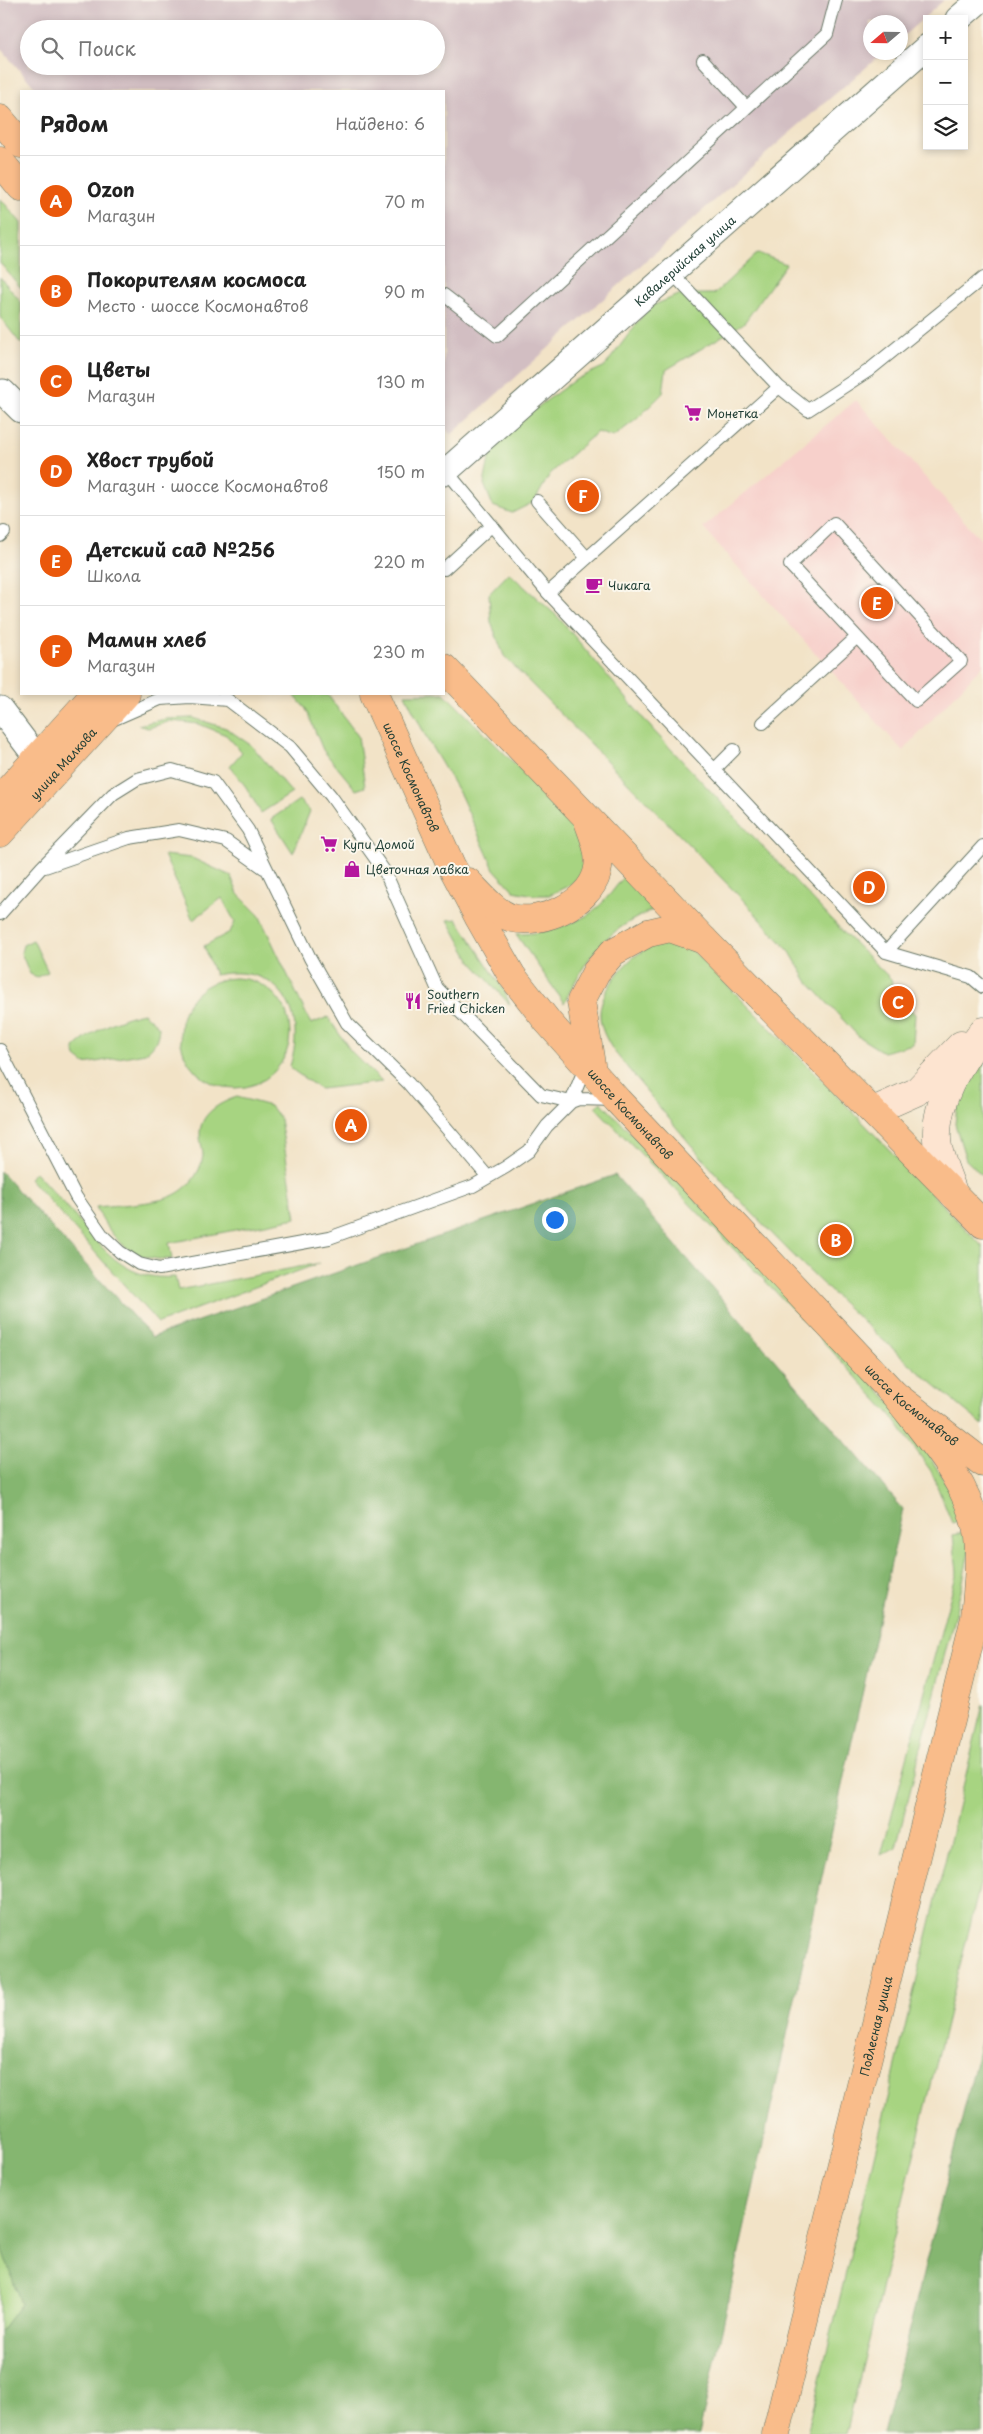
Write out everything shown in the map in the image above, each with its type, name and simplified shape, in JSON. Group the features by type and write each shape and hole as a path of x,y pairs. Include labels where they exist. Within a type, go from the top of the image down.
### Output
{"main road":[{"path":"0,119 20,143"},
{"path":"0,161 20,186"},
{"path":"445,669 706,941 983,1224"},
{"name":"улица Малкова","path":"0,833 94,695"},
{"name":"улица Малкова","path":"0,800 92,729 125,695"},
{"name":"шоссе Космонавтов","path":"374,695 451,865 512,976 548,1022 618,1100 896,1395 983,1463"},
{"path":"451,865 490,904 511,918 533,919 559,913 583,895 597,874 599,854 586,814"},
{"path":"589,1068 581,1001 596,972 613,952 648,933 670,928 706,941"},
{"name":"Подлесная улица","path":"776,2434 979,1611 978,1537 969,1502 933,1443 896,1395"}],"street":[{"path":"963,15 980,0"},
{"name":"Кавалерийская улица","path":"445,471 923,51"},
{"path":"1,392 20,409"},
{"path":"0,709 45,765"},
{"path":"873,1111 916,1092 956,1050 983,1026"},
{"path":"954,1194 936,1141 939,1107 962,1062 983,1032"}],"lane":[{"path":"445,296 497,336 827,34 836,0"},
{"path":"703,60 746,107"},
{"path":"671,272 779,387 808,410 868,371 983,278"},
{"path":"548,593 779,387"},
{"path":"445,471 548,593 886,952 971,977 983,987"},
{"path":"537,501 587,558"},
{"path":"834,523 962,661 916,701 857,636 790,565 834,523"},
{"path":"445,568 492,525"},
{"path":"763,723 857,636"},
{"path":"92,729 160,699 190,697 228,700 290,747 331,796 385,872 437,988 541,1095 571,1102 580,1100 618,1100"},
{"path":"714,770 734,750"},
{"path":"0,914 41,868 113,794 137,779 172,770 213,782 248,830 310,958 347,1023 408,1083 488,1177"},
{"path":"41,868 129,838 180,830 226,841 266,870"},
{"path":"886,952 983,846"},
{"path":"0,1050 76,1197 103,1236 120,1252 140,1264 159,1269 329,1238 473,1186 529,1151 547,1126 571,1102 589,1068"}],"shaded area":[{"path":"0,0 944,0 927,15 923,15 923,19 908,32 908,15 863,15 863,60 875,60 785,137 451,435 445,428 445,90 37,90 24,75 445,75 445,20 20,20 20,71 0,48"},
{"path":"856,400 983,542 983,665 903,751 703,528"}],"green space":[{"path":"0,198 20,222 20,287 0,263"},
{"path":"758,253 786,264 744,323 666,370 663,393 637,419 613,437 597,432 550,474 534,502 512,513 493,506 484,484 489,459 499,442 531,412 573,381 605,366 649,307 681,294 714,294"},
{"path":"0,277 20,301 20,343 0,317"},
{"path":"509,573 558,617 654,731 846,935 891,979 897,996 915,1014 913,1044 883,1052 859,1037 807,981 790,952 744,901 504,656 491,622 489,594"},
{"path":"445,694 589,838 585,871 570,885 549,895 534,895 514,891 494,869 461,796 427,739 405,695"},
{"path":"294,695 328,695 358,736 365,787 356,790 323,750 306,709"},
{"path":"193,718 226,728 252,746 292,793 261,813 246,787 230,766 242,752 226,735 199,724 171,721 148,728 138,725 166,719"},
{"path":"299,800 310,811 293,853 271,819"},
{"path":"164,855 192,858 231,876 238,894 259,915 311,1024 328,1017 350,1050 382,1082 320,1089 294,1071 290,1066 295,1045 295,1026 291,1009 283,995 271,983 256,976 237,973 215,975 204,946 230,932 235,922 222,898 193,920"},
{"path":"624,876 657,908 624,926 600,945 590,957 564,1003 516,934 536,933 559,927 590,914 611,893"},
{"path":"457,919 504,990 510,1005 471,961 448,920"},
{"path":"33,940 48,972 37,977 30,974 21,953 23,945"},
{"path":"682,940 823,1081 983,1247 983,1425 882,1339 786,1248 711,1168 613,1050 602,1028 600,1019 602,1001 610,985 626,965 642,952 660,943"},
{"path":"235,978 256,982 274,994 286,1012 290,1033 286,1054 274,1072 256,1084 235,1088 214,1084 196,1072 184,1054 180,1033 184,1012 196,994 214,982"},
{"path":"143,1013 159,1027 155,1042 145,1053 85,1064 76,1057 74,1048 88,1036 116,1022"},
{"path":"983,1061 983,1176 966,1160 955,1124 959,1090"},
{"path":"237,1097 270,1106 280,1119 296,1218 169,1243 172,1259 146,1257 135,1253 125,1246 109,1229 96,1207 156,1201 178,1193 193,1180 200,1168 203,1155 200,1136 203,1121 211,1110"},
{"path":"601,1102 907,1419 967,1518 952,1523 931,1471 891,1415 808,1325 595,1107"},
{"path":"0,1171 152,1337 615,1175 903,1509 699,2434 0,2434 0,2332 21,2304 0,2241"},
{"path":"35,1172 109,1254 131,1270 144,1275 175,1277 178,1290 320,1263 158,1323 29,1178"},
{"path":"968,1532 970,1546 962,1586 896,1847 881,1855 957,1572 953,1535"},
{"path":"983,1704 983,1872 846,2434 807,2434"},
{"path":"983,2034 983,2434 883,2434"},
{"path":"0,2241 21,2304 0,2332"}],"place":[{"name":"Монетка","path":"693,413"},
{"name":"Мамин хлеб","path":"583,496"},
{"name":"Чикага","path":"594,585"},
{"name":"Детский сад №256","path":"877,603"},
{"name":"Купи Домой","path":"329,844"},
{"name":"Цветочная лавка","path":"352,869"},
{"name":"Хвост трубой","path":"869,887"},
{"name":"Southern Fried Chicken","path":"413,1001"},
{"name":"Цветы","path":"898,1002"},
{"name":"Ozon","path":"351,1125"},
{"name":"Покорителям космоса","path":"836,1240"}]}
